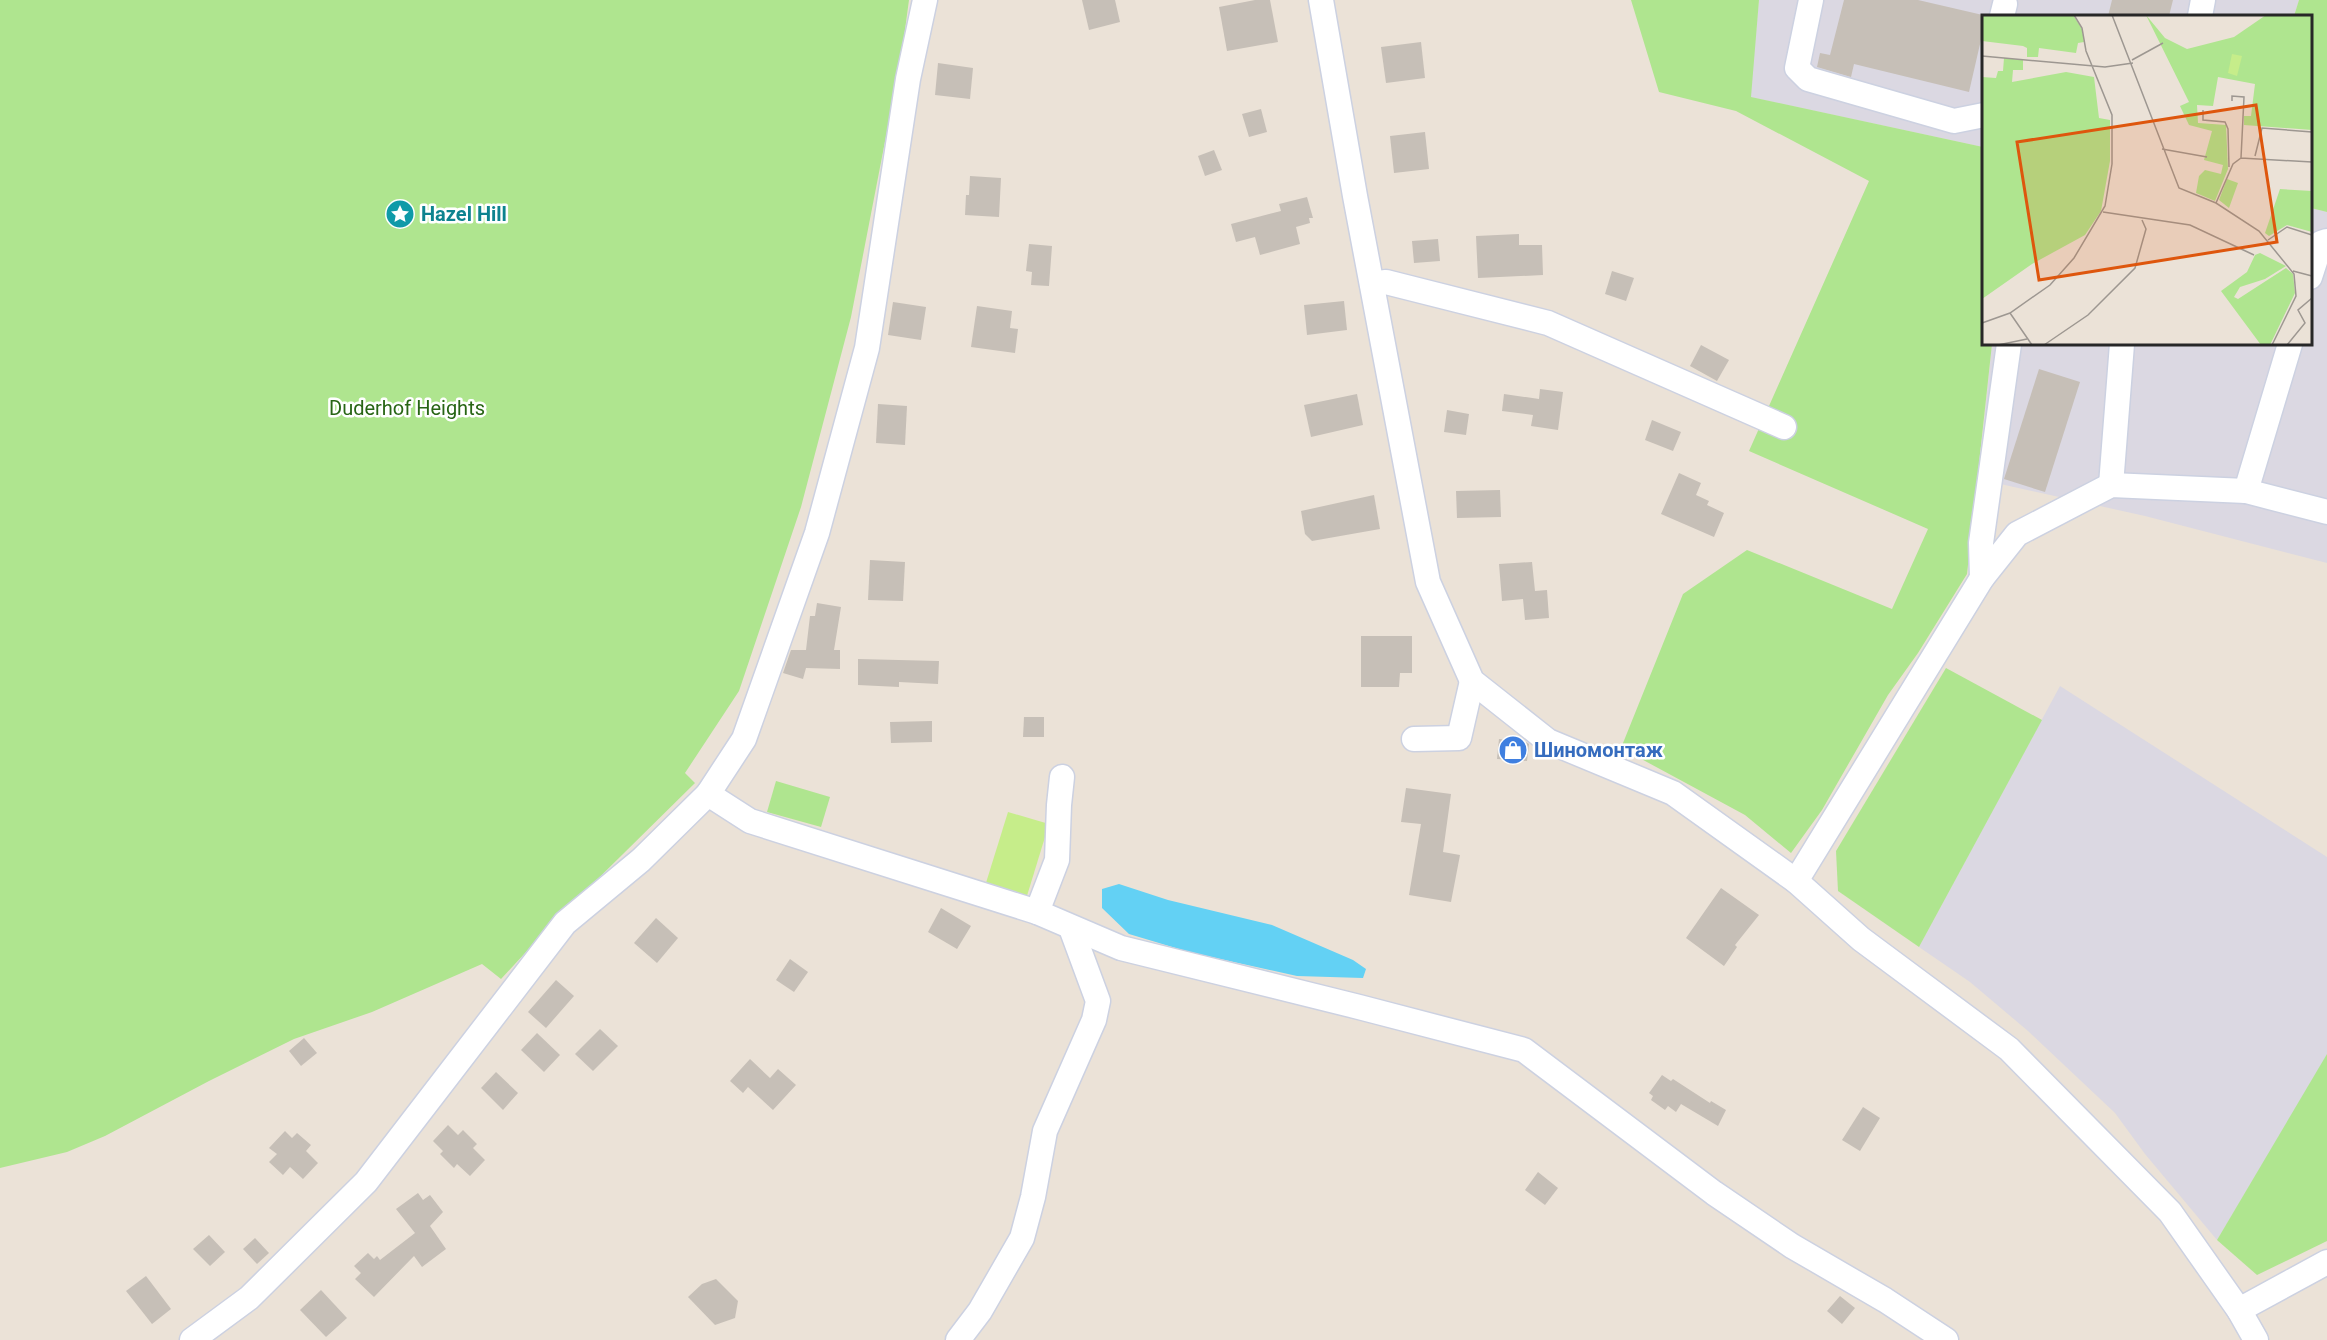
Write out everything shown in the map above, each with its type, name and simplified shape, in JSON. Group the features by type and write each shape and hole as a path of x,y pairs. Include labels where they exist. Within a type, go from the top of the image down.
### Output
{"street":[{"path":"192,1340 249,1298 366,1182 565,923 641,860 708,794 744,740 817,533 867,348 908,79 925,0"},
{"path":"1321,0 1428,582 1472,681 1548,741 1673,793 1796,881 1860,939 2009,1049 2170,1212 2239,1310 2256,1340"},
{"path":"1811,0 1797,68 1808,79 1954,121 1982,115"},
{"path":"2200,15 2203,0"},
{"path":"2312,272 2321,243 2327,241"},
{"path":"1372,284 1386,282 1548,323 1784,427"},
{"path":"1982,578 1981,543 2009,345"},
{"path":"2246,491 2290,345"},
{"path":"2111,485 2114,346"},
{"path":"1796,881 1982,578 2017,534 2111,485 2246,491 2327,512"},
{"path":"1414,739 1459,738 1472,681"},
{"path":"1037,912 1058,860 1062,777"},
{"path":"708,794 750,821 1037,912 1121,948 1524,1050 1714,1193 1792,1246 1885,1300 1946,1340"},
{"path":"958,1340 980,1311 1022,1238 1033,1197 1045,1131 1094,1020 1098,1001 1071,928"},
{"path":"2239,1310 2327,1262"}],"shaded area":[{"path":"1759,0 2299,0 2294,15 1982,15 1982,147 1750,97"},
{"path":"2312,208 2327,212 2327,563 2145,516 1978,479 1992,345 2312,345"},
{"path":"2060,686 2327,857 2327,1057 2217,1240 2145,1154 2115,1113 2028,1031 1970,982 1919,947"}],"green space":[{"name":"Duderhof Heights","path":"0,0 909,0 901,59 851,317 801,507 739,691 685,773 695,783 551,925 501,979 482,964 372,1012 294,1039 105,1136 67,1152 0,1168"},
{"path":"1631,0 1759,0 1751,97 1982,147 1982,345 1992,345 1967,574 1918,653 1888,695 1822,810 1791,853 1745,815 1621,748 1683,594 1747,550 1892,609 1928,529 1749,451 1869,181 1736,111 1659,92"},
{"path":"2299,0 2327,0 2327,212 2312,208 2312,15 2294,15"},
{"path":"1946,668 2042,720 1919,947 1838,891 1836,851"},
{"path":"776,781 830,797 821,827 767,812"},
{"path":"1008,812 1049,824 1026,899 985,886"},
{"path":"2327,1054 2327,1241 2257,1275 2217,1240"}],"water":[{"path":"1119,884 1168,900 1272,925 1353,960 1366,969 1363,978 1297,976 1189,952 1129,934 1102,908 1102,889"}],"building":[{"path":"1082,0 1115,0 1120,22 1089,30"},
{"path":"1255,0 1270,0 1278,42 1227,51 1219,7"},
{"path":"1844,0 1918,0 1983,15 1982,35 1969,92 1854,64 1851,77 1817,67 1820,53 1830,55"},
{"path":"2112,0 2173,0 2169,15 2108,15"},
{"path":"1421,42 1425,78 1386,83 1381,47"},
{"path":"938,63 973,68 970,99 935,95"},
{"path":"1261,109 1267,132 1249,137 1242,114"},
{"path":"1425,132 1429,169 1394,173 1390,136"},
{"path":"1214,150 1222,170 1205,176 1198,156"},
{"path":"970,176 1001,178 999,217 965,215"},
{"path":"1307,197 1313,218 1309,218 1310,223 1296,227 1300,244 1260,255 1255,237 1236,242 1231,224 1281,211 1279,204"},
{"path":"1519,234 1519,245 1542,245 1543,275 1478,278 1476,236"},
{"path":"1438,239 1440,261 1414,263 1412,241"},
{"path":"1029,244 1052,246 1049,286 1031,285 1032,272 1026,271"},
{"path":"1612,271 1634,278 1626,301 1605,294"},
{"path":"1344,301 1347,330 1307,335 1304,305"},
{"path":"893,302 926,307 921,340 888,335"},
{"path":"977,306 1012,311 1010,328 1018,329 1015,353 971,347"},
{"path":"1701,345 1729,360 1717,381 1690,366"},
{"path":"2039,369 2080,382 2045,492 2004,479"},
{"path":"1540,389 1563,392 1558,430 1531,426 1533,415 1502,411 1504,394 1539,399"},
{"path":"1357,394 1363,425 1311,437 1304,405"},
{"path":"878,404 907,406 905,445 876,443"},
{"path":"1447,410 1469,414 1466,435 1444,432"},
{"path":"1652,420 1681,432 1673,451 1645,440"},
{"path":"1679,473 1701,483 1696,495 1709,501 1707,505 1724,513 1714,537 1661,514"},
{"path":"1500,490 1501,517 1457,518 1456,491"},
{"path":"1374,495 1380,529 1312,541 1305,534 1301,511"},
{"path":"870,560 905,562 903,601 868,600"},
{"path":"1532,562 1535,591 1547,590 1549,618 1525,620 1523,599 1502,601 1499,564"},
{"path":"817,603 841,607 834,650 840,650 840,669 806,668 803,679 783,673 791,650 806,650 810,616 815,616"},
{"path":"1361,636 1412,636 1412,673 1400,673 1399,687 1361,687"},
{"path":"858,659 939,661 938,684 899,682 899,687 858,685"},
{"path":"1024,717 1044,717 1044,737 1023,737"},
{"path":"932,721 932,742 891,743 890,722"},
{"name":"Шиномонтаж","path":"1499,739 1529,744 1527,761 1497,759"},
{"path":"1406,788 1451,794 1443,852 1460,855 1451,902 1409,895 1421,824 1401,822"},
{"path":"1721,888 1759,915 1735,945 1737,947 1724,966 1686,938"},
{"path":"941,908 971,926 957,949 928,932"},
{"path":"656,918 678,938 657,963 634,943"},
{"path":"790,959 808,972 794,992 776,980"},
{"path":"556,980 574,996 546,1028 528,1012"},
{"path":"600,1029 618,1046 593,1071 575,1054"},
{"path":"537,1033 560,1055 544,1072 521,1050"},
{"path":"304,1038 317,1053 301,1066 289,1051"},
{"path":"750,1059 770,1078 778,1069 796,1085 773,1110 748,1087 743,1093 730,1081"},
{"path":"496,1072 518,1093 503,1110 481,1088"},
{"path":"1662,1075 1726,1110 1718,1126 1681,1104 1676,1112 1668,1106 1665,1110 1651,1100 1653,1096 1649,1093"},
{"path":"1863,1107 1880,1118 1860,1151 1842,1140"},
{"path":"448,1125 458,1135 463,1130 477,1144 473,1148 485,1160 470,1176 457,1164 454,1168 440,1154 443,1151 433,1141"},
{"path":"285,1131 292,1138 297,1133 311,1145 306,1151 318,1163 303,1179 290,1167 283,1175 269,1162 277,1154 269,1148"},
{"path":"1538,1172 1558,1188 1545,1205 1525,1190"},
{"path":"418,1193 423,1200 430,1195 443,1212 430,1226 446,1249 422,1267 414,1256 374,1297 355,1279 361,1273 354,1266 368,1253 374,1259 377,1256 380,1260 415,1233 396,1209"},
{"path":"209,1235 225,1252 210,1266 193,1249"},
{"path":"255,1238 269,1253 257,1264 243,1249"},
{"path":"146,1276 171,1309 152,1324 126,1291"},
{"path":"716,1279 738,1301 735,1318 715,1325 688,1297 702,1284"},
{"path":"321,1290 347,1318 326,1337 300,1310"},
{"path":"1840,1296 1855,1308 1842,1324 1827,1311"}],"place":[{"name":"Hazel Hill","path":"400,214"},
{"name":"Шиномонтаж","path":"1513,750"}]}
